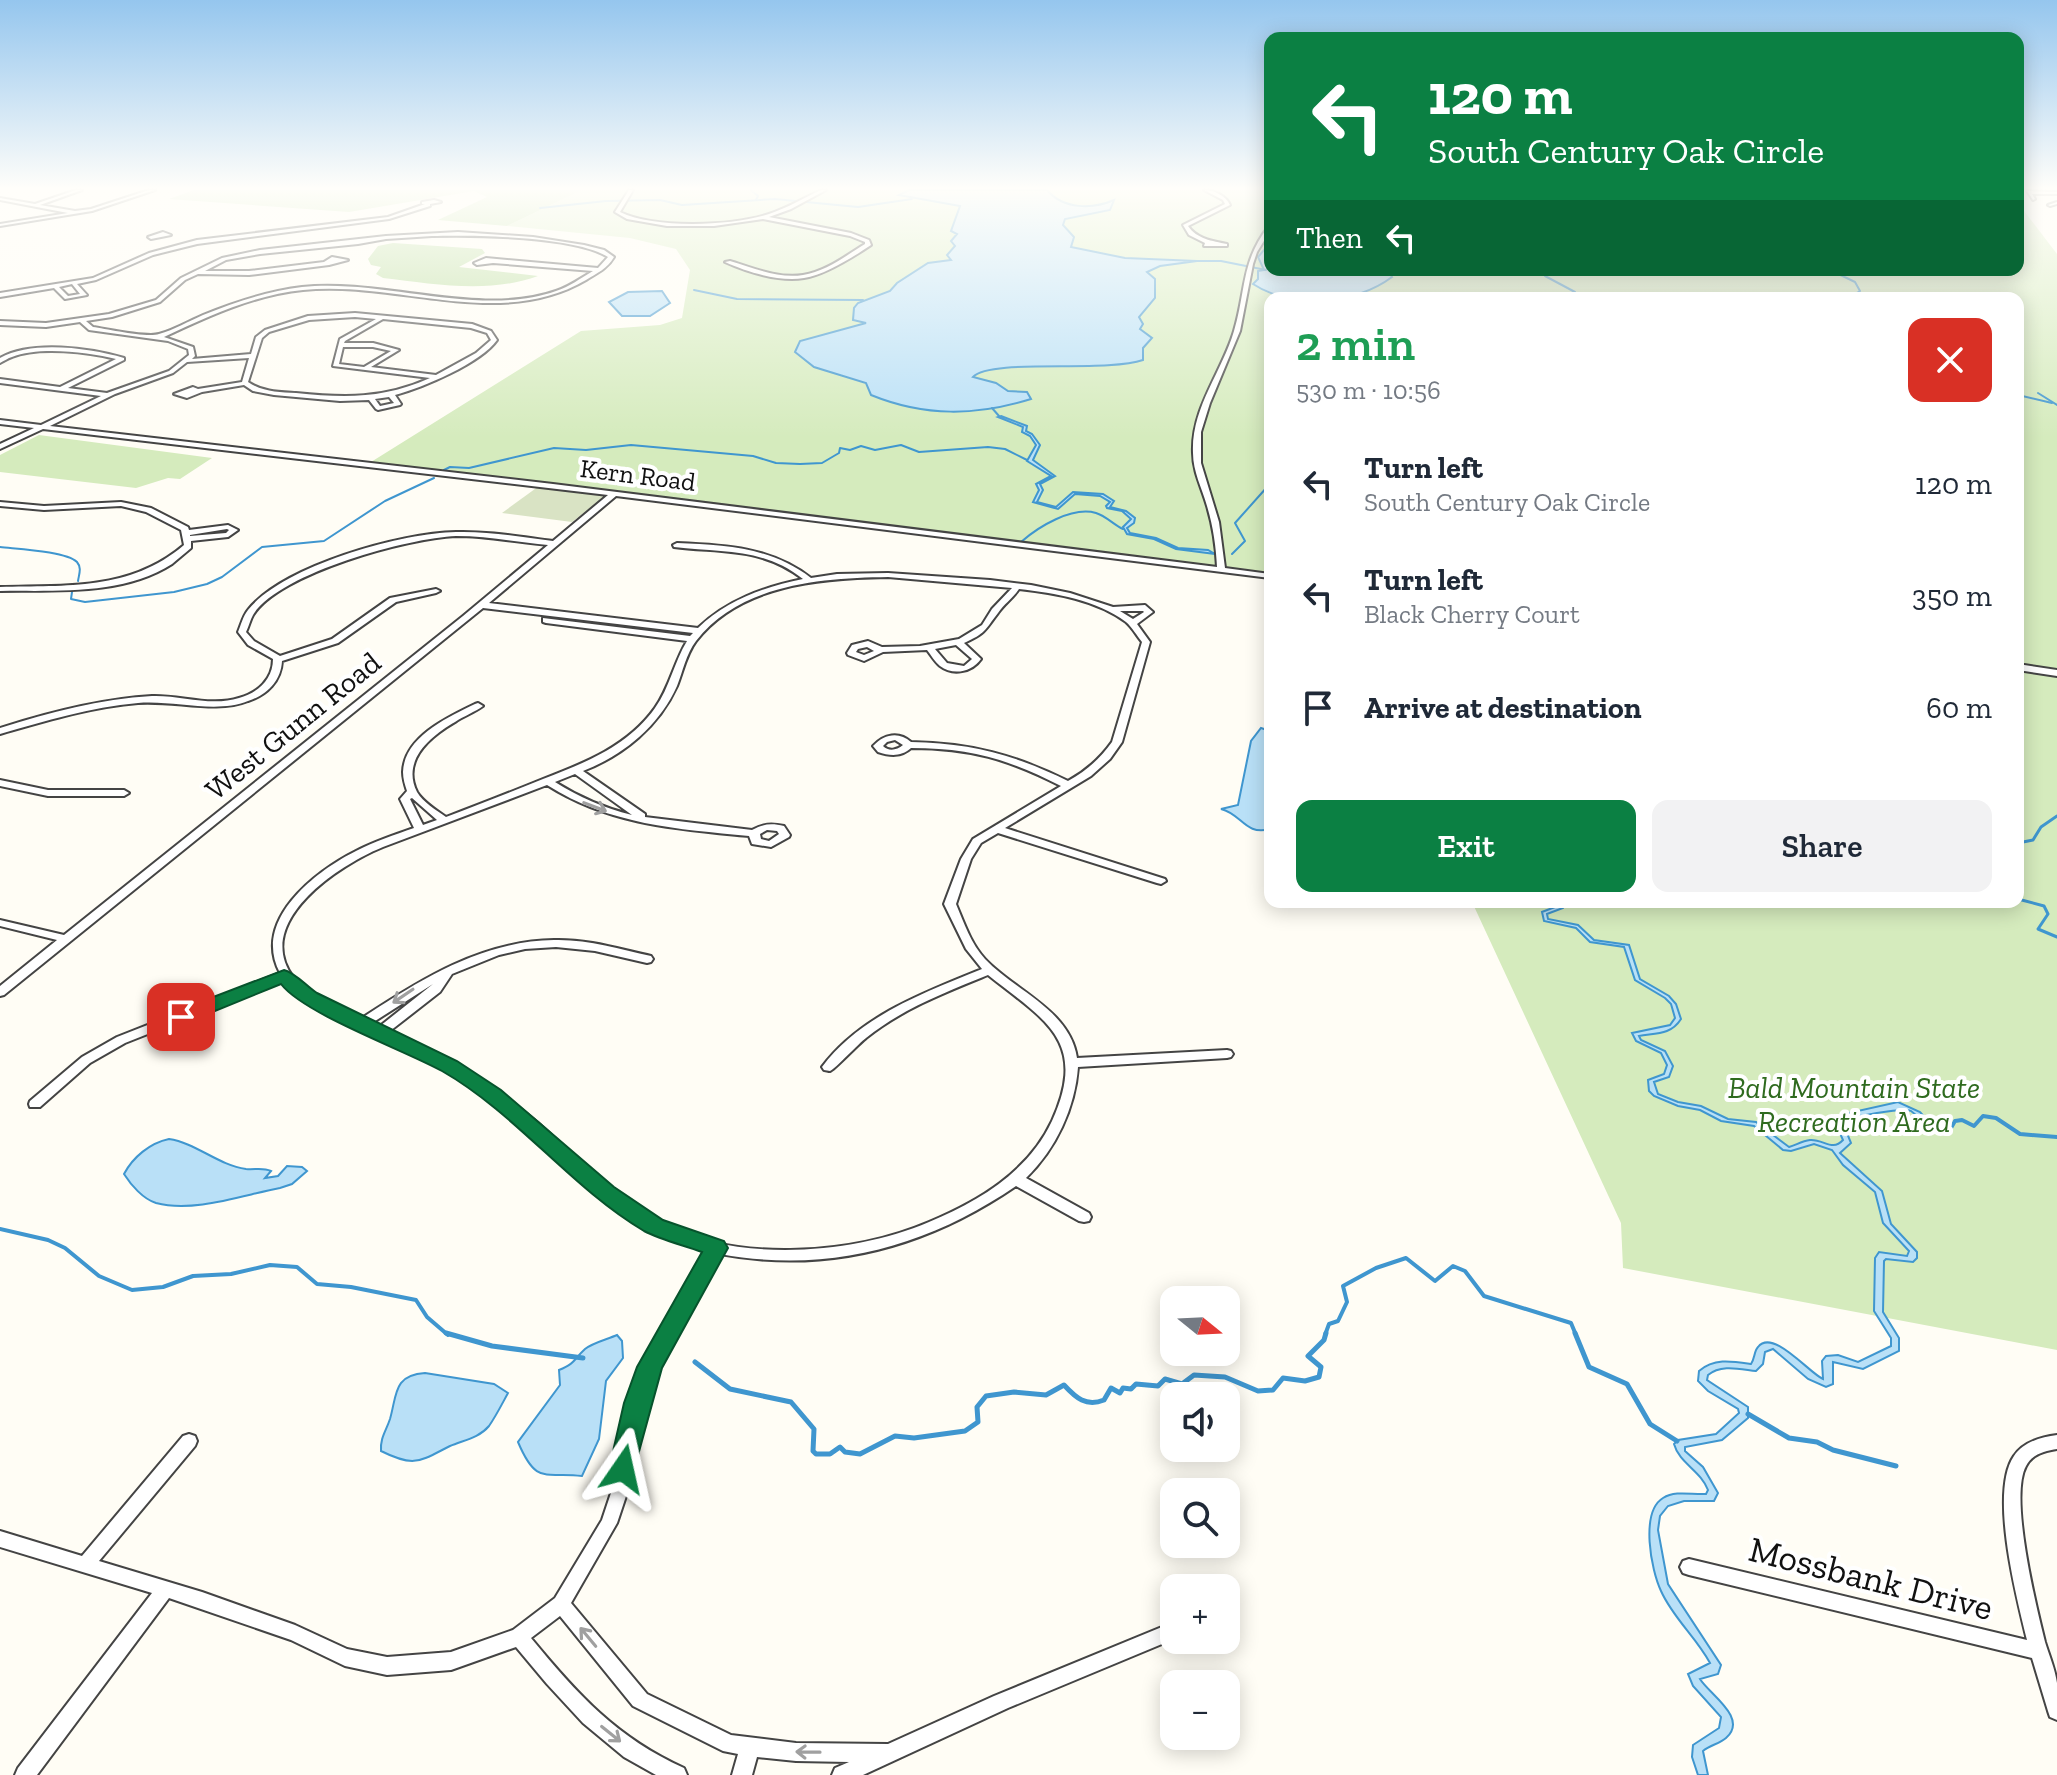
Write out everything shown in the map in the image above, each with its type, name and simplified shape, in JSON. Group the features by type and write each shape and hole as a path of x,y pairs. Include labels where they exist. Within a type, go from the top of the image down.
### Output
{"street":[{"path":"0,295 74,284 111,273"},
{"path":"0,323 37,325 92,320 153,303 194,273"},
{"path":"160,338 245,301 289,290 342,287 512,301 557,293 594,273"},
{"path":"764,273 803,277 817,273"},
{"path":"1221,568 1219,538 1196,462 1196,445 1202,410 1236,334 1246,273"},
{"path":"56,287 67,298 84,295 74,284"},
{"path":"199,391 245,383 271,393 338,400 372,399 378,408 389,408 398,404 392,396 417,388 489,347 494,340 493,336 472,326 382,317 320,316 302,319 264,333 253,354 245,383"},
{"path":"382,317 347,335 340,345 335,365 437,377"},
{"path":"92,320 101,327 100,330"},
{"path":"82,321 88,328 160,338 188,346 192,351 190,359"},
{"path":"340,345 373,345 396,350 364,370"},
{"path":"0,361 11,354 49,351 122,359 59,390"},
{"path":"0,447 108,395 171,372 190,359 253,354"},
{"path":"0,381 108,395"},
{"name":"Kern Road","path":"0,422 1264,575"},
{"name":"West Gunn Road","path":"0,992 478,608 614,494"},
{"path":"0,504 44,508 121,504 148,510 185,529 188,546 175,558 129,578 72,586 0,589"},
{"path":"0,731 72,709 105,703 160,699 238,702 257,695 278,671 277,660 271,653 245,639 242,632 244,620 253,607 315,569 440,535 481,535 556,544"},
{"path":"677,545 757,552 785,562 809,580"},
{"path":"888,575 1072,593 1115,609 1133,623 1143,634 1145,651 1117,742 1107,757 977,841 966,859 950,904 980,961 1050,1017 1065,1038 1072,1063 1072,1084 1065,1109 1043,1146 1016,1179 960,1216 889,1244 847,1252 775,1257 716,1248 655,1226 606,1193 493,1095 450,1066 293,987 277,960 278,934 297,899 351,857 576,770 618,749 651,722 665,703 695,635 749,599 809,580 888,575"},
{"path":"996,610 992,602 1000,586"},
{"path":"879,650 929,647 957,641 983,628 1016,587"},
{"path":"277,660 335,641 393,600 436,591"},
{"path":"478,608 695,635"},
{"path":"1115,609 1145,608 1149,612 1133,623"},
{"path":"929,647 944,665 966,669 977,659 957,641"},
{"path":"2024,668 2057,673"},
{"path":"444,821 412,792 408,775 418,746 441,726 478,706"},
{"path":"908,745 974,748 1008,756 1067,785"},
{"path":"576,770 649,820"},
{"path":"547,781 590,806 649,820 754,833"},
{"path":"0,783 48,793 124,793"},
{"path":"412,792 405,799 420,830"},
{"path":"997,829 1161,881"},
{"path":"0,923 66,939"},
{"path":"363,1023 426,981 490,952 530,945 586,945 647,959"},
{"path":"828,1067 844,1047 906,1004 990,970"},
{"path":"380,1032 436,989 446,974"},
{"path":"35,1104 86,1060 121,1040 284,976"},
{"path":"1072,1063 1227,1054"},
{"path":"1016,1179 1084,1217"},
{"path":"0,1539 263,1620 345,1657 387,1666 451,1661 519,1637 561,1604 609,1523 619,1493 637,1403 650,1367 716,1248"},
{"path":"85,1565 189,1441"},
{"path":"2057,1442 2027,1451 2015,1468 2012,1502 2038,1651 2057,1711"},
{"name":"Mossbank Drive","path":"1689,1567 2038,1651"},
{"path":"25,1775 166,1589"},
{"path":"561,1604 640,1700 730,1744 796,1752 886,1753"},
{"path":"842,1775 886,1753 1160,1636"},
{"path":"519,1637 575,1705 647,1763 677,1775"},
{"path":"742,1775 750,1746"}],"green space":[{"path":"510,273 538,276 519,282 481,286 442,285 383,278 376,274"},
{"name":"Bald Mountain State Recreation Area","path":"690,273 2024,276 2024,273 2057,273 2057,1350 1623,1268 1621,1223 1475,908 2024,908 2024,292 1264,292 1264,575 371,462 581,331 660,325 682,318"},
{"path":"39,435 212,458 180,479 168,478 136,488 0,472 0,455"},
{"path":"539,486 607,495 572,522 502,513"}],"water":[{"path":"913,273 1148,273 1155,279 1155,298 1139,317 1143,324 1140,329 1152,338 1143,348 1143,360 1126,364 984,371 973,377 996,383 1008,391 1027,392 1031,399 990,409 951,412 911,407 871,395 866,383 814,367 795,352 800,341 866,323 853,320 854,308 858,303 890,291"},
{"path":"1258,273 1264,273 1264,276 1392,277 1362,292 1268,292 1253,284 1258,279"},
{"path":"662,291 670,303 650,316 622,316 609,302 628,292"},
{"path":"998,417 1027,426 1026,431 1040,445 1033,460 1055,476 1040,484 1043,490 1037,502 1056,507 1073,492 1103,494 1114,501 1110,507 1126,511 1135,518 1127,528 1130,533 1156,538 1178,548 1208,550 1215,554 1176,549 1154,539 1127,534 1123,527 1131,519 1122,511 1107,508 1110,502 1100,496 1075,494 1058,509 1033,502 1039,490 1036,484 1051,476 1027,461 1036,445 1030,436 1022,432 1023,427"},
{"path":"1261,728 1264,729 1264,830 1255,830 1221,809 1238,805 1251,741"},
{"path":"1563,908 1547,914 1548,919 1578,925 1594,940 1629,945 1640,979 1669,996 1676,1004 1681,1019 1673,1028 1639,1036 1641,1040 1665,1051 1673,1066 1669,1077 1654,1082 1658,1094 1701,1106 1728,1119 1756,1122 1789,1147 1810,1140 1835,1145 1843,1140 1835,1116 1898,1102 1920,1112 1936,1129 1906,1110 1842,1121 1851,1143 1840,1153 1882,1191 1891,1224 1917,1252 1913,1262 1884,1261 1883,1312 1899,1338 1899,1351 1863,1369 1833,1362 1833,1384 1826,1387 1808,1379 1773,1349 1765,1352 1763,1364 1756,1371 1724,1368 1708,1375 1707,1380 1748,1407 1748,1418 1722,1440 1685,1447 1685,1451 1703,1467 1718,1493 1714,1501 1684,1501 1668,1506 1660,1516 1658,1530 1668,1584 1721,1665 1718,1674 1700,1679 1725,1707 1733,1722 1726,1738 1703,1751 1708,1775 1698,1775 1692,1757 1693,1745 1719,1728 1721,1717 1693,1686 1688,1674 1710,1663 1661,1591 1650,1542 1652,1515 1663,1498 1679,1493 1706,1494 1708,1490 1680,1457 1674,1444 1678,1440 1716,1434 1739,1413 1738,1409 1708,1391 1698,1381 1699,1371 1717,1362 1751,1364 1758,1347 1773,1343 1823,1379 1822,1361 1826,1356 1838,1355 1858,1362 1891,1346 1891,1338 1874,1311 1875,1258 1879,1252 1907,1256 1909,1251 1883,1223 1875,1192 1843,1165 1832,1150 1814,1144 1791,1151 1783,1150 1754,1126 1721,1121 1700,1110 1678,1106 1654,1096 1649,1091 1648,1080 1664,1074 1667,1065 1661,1053 1636,1041 1632,1033 1670,1025 1675,1018 1671,1004 1635,980 1624,947 1590,942 1576,928 1544,921 1542,912"},
{"path":"169,1139 236,1167 271,1171 265,1178 278,1176 287,1166 302,1167 307,1171 292,1184 235,1198 186,1206 156,1203 138,1191 124,1174 143,1152"},
{"path":"617,1335 622,1341 623,1358 606,1381 599,1439 582,1476 551,1475 537,1471 518,1442 560,1385 559,1370 572,1363 588,1347"},
{"path":"425,1373 494,1384 508,1393 489,1426 476,1436 424,1459 402,1460 381,1451 382,1438 398,1388 407,1378"}],"waterway":[{"path":"1545,276 1575,292"},
{"path":"1842,276 1855,282 1858,292"},
{"path":"694,290 737,299 863,300"},
{"path":"2038,393 2057,405"},
{"path":"2024,396 2052,403"},
{"path":"992,408 999,416"},
{"path":"444,470 450,467 469,468 554,448 586,450 631,445 753,456 776,463 800,464 822,463 839,453 840,448 850,450 861,446 875,450 901,445 919,452 988,447 1005,449 1027,460"},
{"path":"72,592 71,599 85,602 174,592 207,584 222,577 262,547 324,541 385,501 434,478"},
{"path":"1232,554 1245,541 1235,523 1264,490"},
{"path":"1021,542 1046,524 1077,512 1096,513 1123,529"},
{"path":"0,547 71,558 79,567 78,581"},
{"path":"2024,842 2033,840 2041,827 2057,816"},
{"path":"2024,901 2044,906 2048,914 2038,929 2057,937"},
{"path":"1936,1129 1948,1133 1955,1121 1962,1120 1974,1126 1983,1116 1996,1118 2020,1134 2057,1137"},
{"path":"0,1229 48,1240 65,1248 99,1276 132,1290 163,1287 193,1276 231,1274 270,1265 297,1267 317,1284 351,1287 416,1300 427,1317 448,1335"},
{"path":"1325,1335 1329,1324 1338,1321 1347,1302 1343,1286 1376,1268 1406,1258 1435,1281 1453,1266 1465,1271 1484,1296 1571,1323 1576,1335"},
{"path":"446,1333 492,1346 583,1358"},
{"path":"695,1362 730,1389 791,1402 814,1429 813,1451 816,1454 830,1454 840,1447 845,1452 860,1454 895,1436 914,1438 965,1431 978,1422 977,1407 986,1396 1014,1392 1046,1395 1064,1385 1082,1400 1098,1402 1104,1400 1111,1388 1120,1393 1123,1388 1131,1389 1136,1384 1158,1386 1165,1379 1182,1384 1194,1375 1225,1377 1258,1391 1273,1390 1283,1378 1305,1381 1319,1377 1321,1367 1308,1356 1324,1340 1326,1333"},
{"path":"1575,1333 1589,1367 1627,1384 1650,1424 1677,1441"},
{"path":"1748,1414 1789,1438 1817,1442 1833,1450 1896,1466"}],"route":[{"path":"181,1017 284,976 293,987 310,998 450,1066 493,1095 606,1193 655,1226 716,1248 650,1367 637,1403 623,1469"}]}
